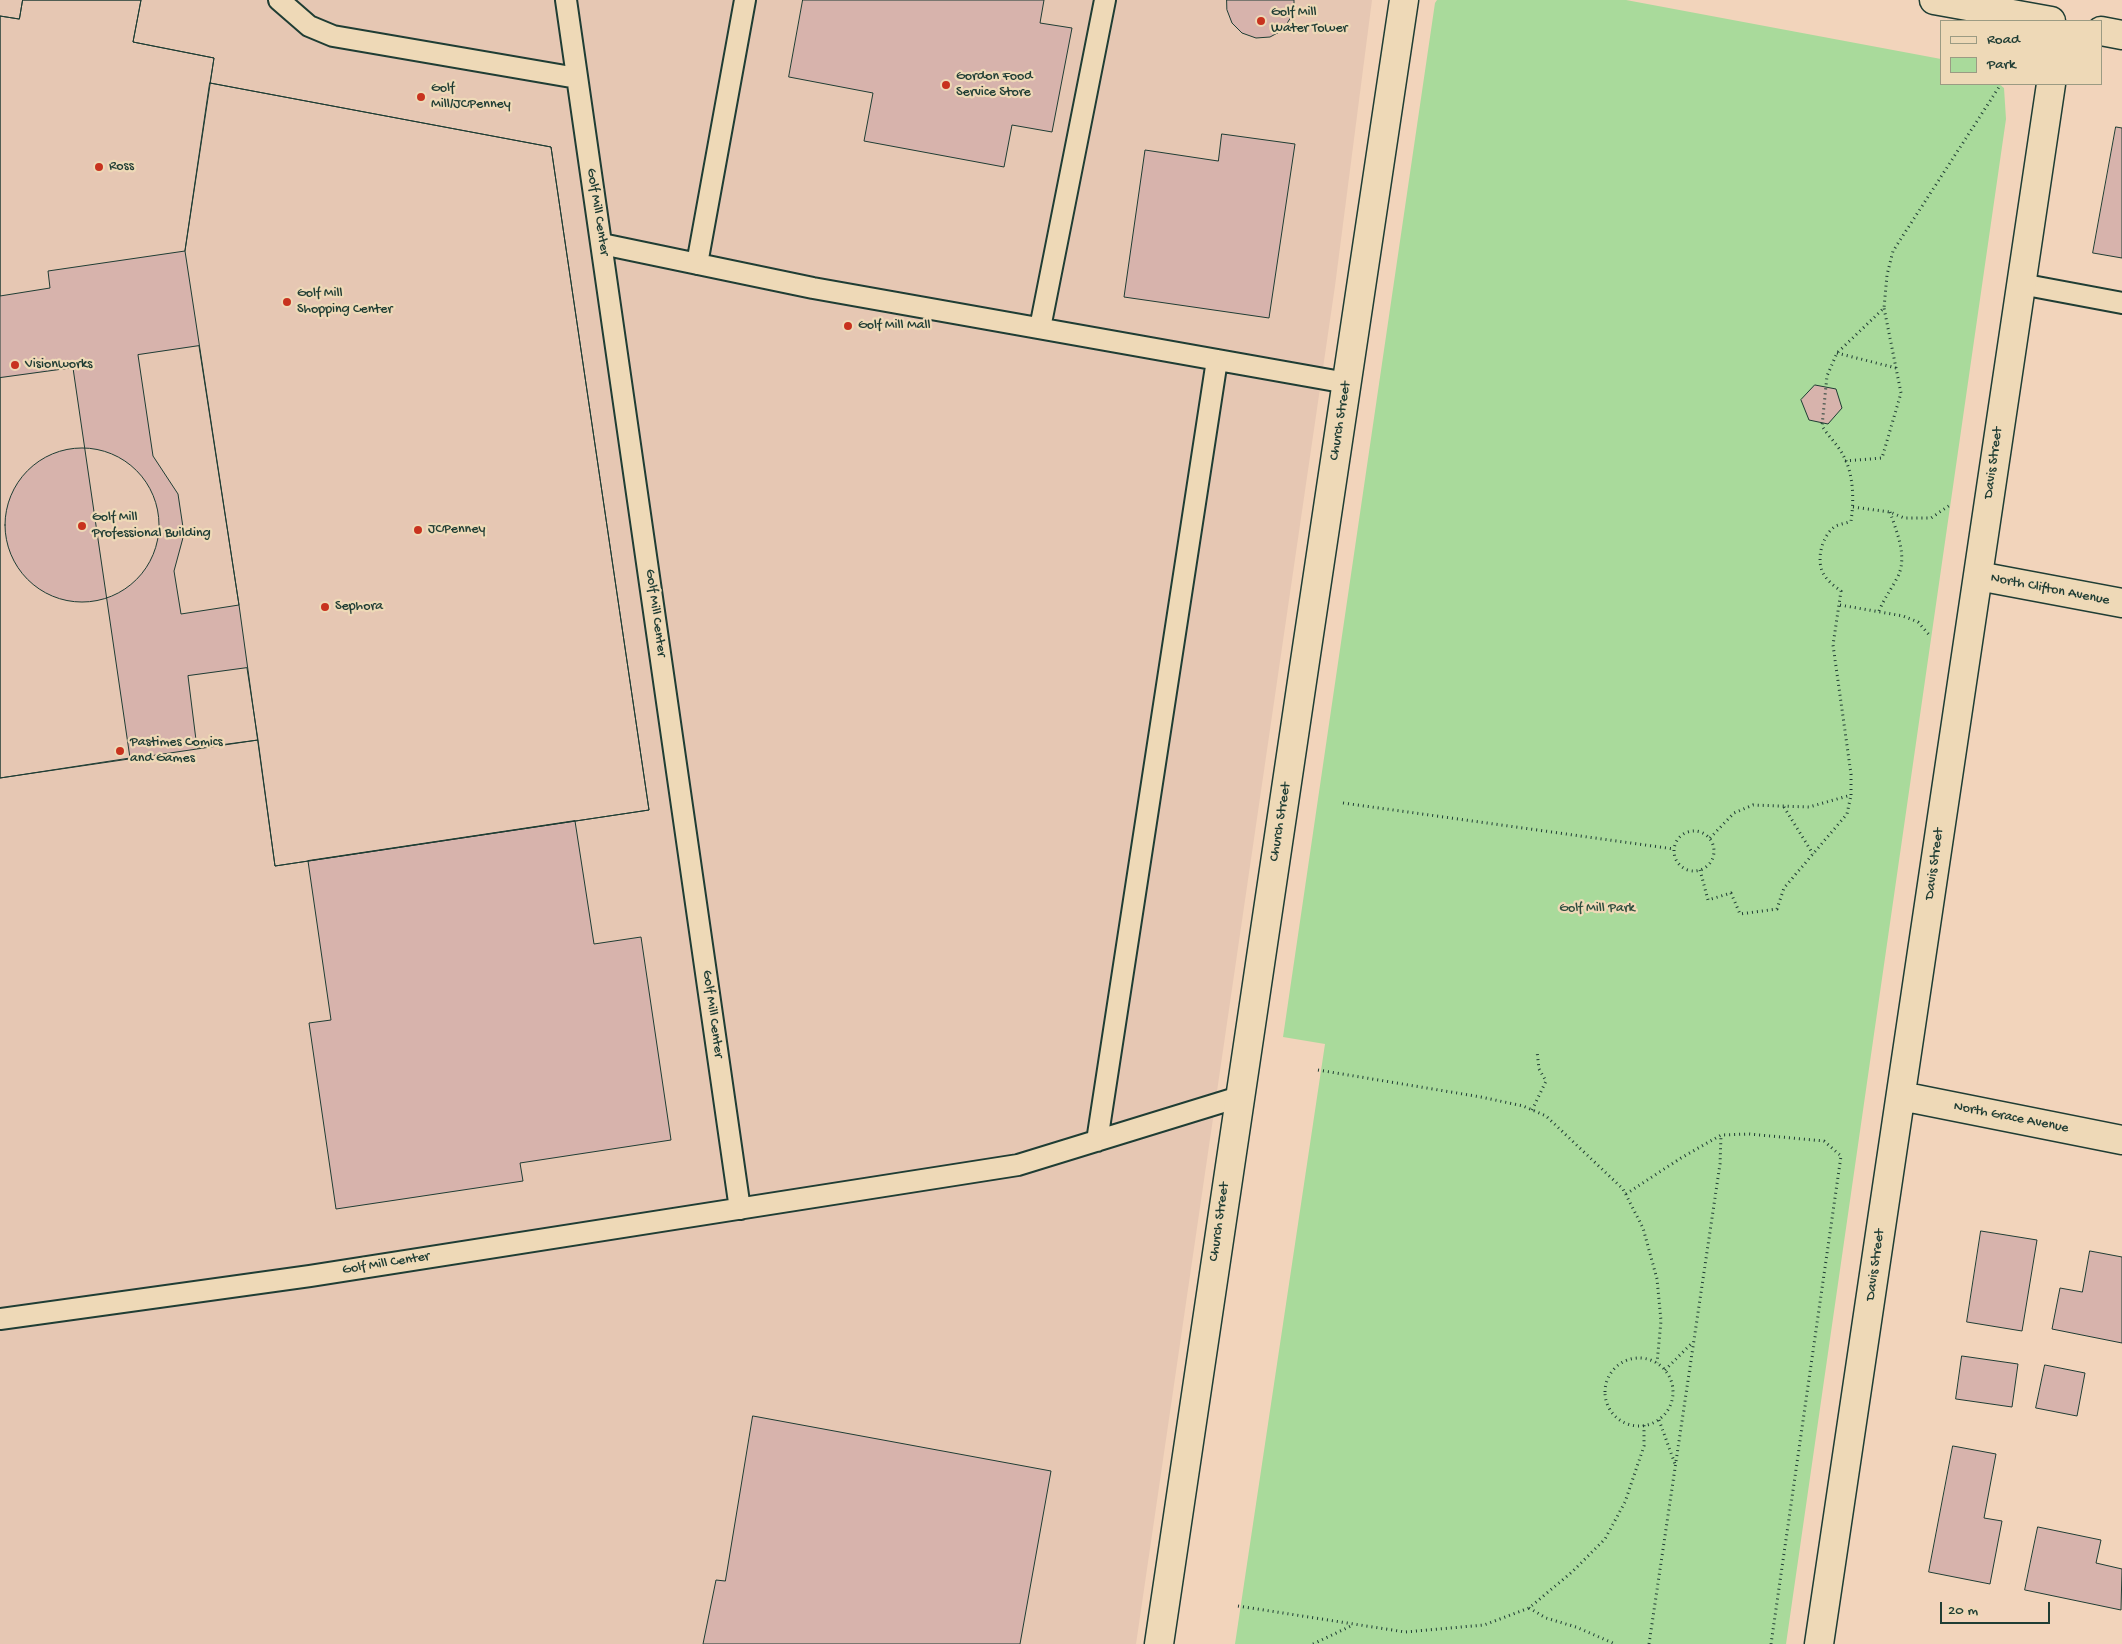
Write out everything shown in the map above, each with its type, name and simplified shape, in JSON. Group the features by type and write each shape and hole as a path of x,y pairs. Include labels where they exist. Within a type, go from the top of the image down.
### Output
{"street":[{"name":"Church Street","path":"1160,1644 1239,1097 1404,0"},
{"path":"1934,0 2045,20"},
{"path":"2102,31 2122,35"},
{"name":"Davis Street","path":"1819,1644 2051,85"},
{"name":"North Clifton Avenue","path":"1978,576 2122,603"},
{"name":"North Grace Avenue","path":"1901,1096 2122,1140"}],"lane":[{"path":"279,0 309,26 334,36 577,78"},
{"name":"Golf Mill Center","path":"0,1319 300,1277 740,1209 566,0"},
{"path":"697,264 745,0"},
{"path":"1040,328 1104,0"},
{"path":"602,244 813,288 1347,383"},
{"path":"2021,284 2122,303"},
{"path":"1097,1141 1217,360"},
{"path":"740,1209 1018,1165 1239,1097"}],"path":[{"path":"1845,461 1882,458 1901,393 1884,308 1887,275 1893,252 2000,85"},
{"path":"1700,870 1708,900 1731,893 1740,914 1778,909 1784,888 1847,814 1851,795 1851,774 1833,645 1841,591 1831,584 1822,571 1820,555 1823,540 1834,526 1851,521 1854,504 1849,472 1844,456 1822,426 1827,376 1836,353 1884,308"},
{"path":"1836,353 1896,368"},
{"path":"1853,507 1890,512 1904,518 1931,518 1950,505"},
{"path":"1879,611 1886,594 1897,579 1902,561 1899,536 1890,512"},
{"path":"1840,605 1903,616 1918,622 1931,637"},
{"path":"1710,838 1734,813 1753,805 1809,807 1851,795"},
{"path":"1343,803 1674,849"},
{"path":"1784,806 1813,854"},
{"path":"1698,832 1710,838 1713,844 1714,857 1706,867 1700,870 1687,870 1677,862 1674,849 1680,837 1686,833 1698,832"},
{"path":"1532,1110 1546,1081 1539,1069 1537,1051"},
{"path":"1318,1070 1481,1097 1532,1110 1546,1116 1623,1189 1643,1228 1657,1279 1662,1321 1657,1363"},
{"path":"1626,1194 1681,1158 1722,1135 1759,1135 1824,1141 1841,1156 1771,1644"},
{"path":"1648,1644 1720,1164 1722,1135"},
{"path":"1665,1370 1694,1342"},
{"path":"1635,1358 1657,1363 1665,1370 1671,1380 1672,1402 1659,1420 1644,1425 1627,1424 1611,1410 1606,1400 1606,1388 1608,1377 1615,1368 1635,1358"},
{"path":"1659,1420 1676,1465"},
{"path":"1238,1606 1405,1632 1484,1625 1529,1608 1572,1572 1605,1539 1625,1502 1644,1446 1644,1425"},
{"path":"1529,1608 1546,1618 1576,1627 1615,1644"},
{"path":"1313,1644 1354,1624"}],"shaded area":[{"name":"Golf Mill Shopping Center","path":"0,0 1372,0 1335,286 1136,1644 0,1644"}],"green space":[{"name":"Golf Mill Park","path":"1437,0 1626,0 1940,59 1940,85 2000,85 2004,88 2006,119 1786,1644 1235,1644 1325,1044 1283,1037 1435,3"}],"building":[{"name":"Golf Mill Shopping Center","path":"23,0 141,0 133,42 214,58 210,83 551,147 649,810 275,866 258,740 0,778 0,16 19,19"},
{"name":"Ross","path":"23,0 141,0 133,42 214,58 185,251 48,271 50,288 0,296 0,16 19,19"},
{"name":"Gordon Food Service Store","path":"803,0 1044,0 1040,23 1072,28 1052,132 1012,125 1004,167 864,141 873,93 789,77"},
{"name":"Golf Mill Water Tower","path":"1227,0 1294,0 1294,12 1283,30 1270,37 1256,38 1242,33 1232,23 1227,10"},
{"name":"Golf Mill Shopping Center","path":"210,83 551,147 649,810 275,866 239,605 185,251"},
{"path":"2116,127 2122,128 2122,258 2093,253"},
{"path":"1222,134 1295,144 1269,318 1124,297 1145,150 1218,161"},
{"path":"199,346 239,605 181,614 174,571 184,534 178,494 153,456 138,355"},
{"path":"73,368 130,758 0,778 0,378"},
{"path":"1815,385 1836,389 1842,408 1828,424 1809,420 1801,400"},
{"name":"Golf Mill Professional Building","path":"82,448 111,454 125,461 136,471 146,482 153,496 159,525 153,554 146,568 136,579 125,589 111,596 82,602 53,596 39,589 28,579 18,568 11,554 5,525 11,496 18,482 28,471 39,461 53,454"},
{"path":"247,668 258,740 197,748 188,676"},
{"path":"575,821 594,944 641,937 671,1140 520,1163 523,1181 336,1209 309,1023 331,1020 308,861"},
{"path":"1981,1231 2037,1240 2022,1331 1967,1322"},
{"path":"2090,1251 2122,1257 2122,1343 2052,1329 2060,1288 2082,1292"},
{"path":"1962,1356 2018,1364 2012,1407 1956,1399"},
{"path":"2045,1365 2085,1373 2077,1416 2036,1408"},
{"path":"753,1416 1051,1471 1020,1644 703,1644 716,1580 725,1581"},
{"path":"1953,1446 1996,1454 1984,1518 2002,1521 1990,1584 1929,1572"},
{"path":"2038,1527 2101,1540 2096,1563 2122,1569 2121,1610 2025,1590"}],"place":[{"name":"Golf Mill Water Tower","path":"1261,21"},
{"name":"Gordon Food Service Store","path":"946,85"},
{"name":"Golf Mill/JCPenney","path":"421,97"},
{"name":"Ross","path":"99,167"},
{"name":"Golf Mill Shopping Center","path":"287,302"},
{"name":"Golf Mill Mall","path":"848,326"},
{"name":"Visionworks","path":"15,365"},
{"name":"Golf Mill Professional Building","path":"82,526"},
{"name":"JCPenney","path":"418,530"},
{"name":"Sephora","path":"325,607"},
{"name":"Pastimes Comics and Games","path":"120,751"}]}
